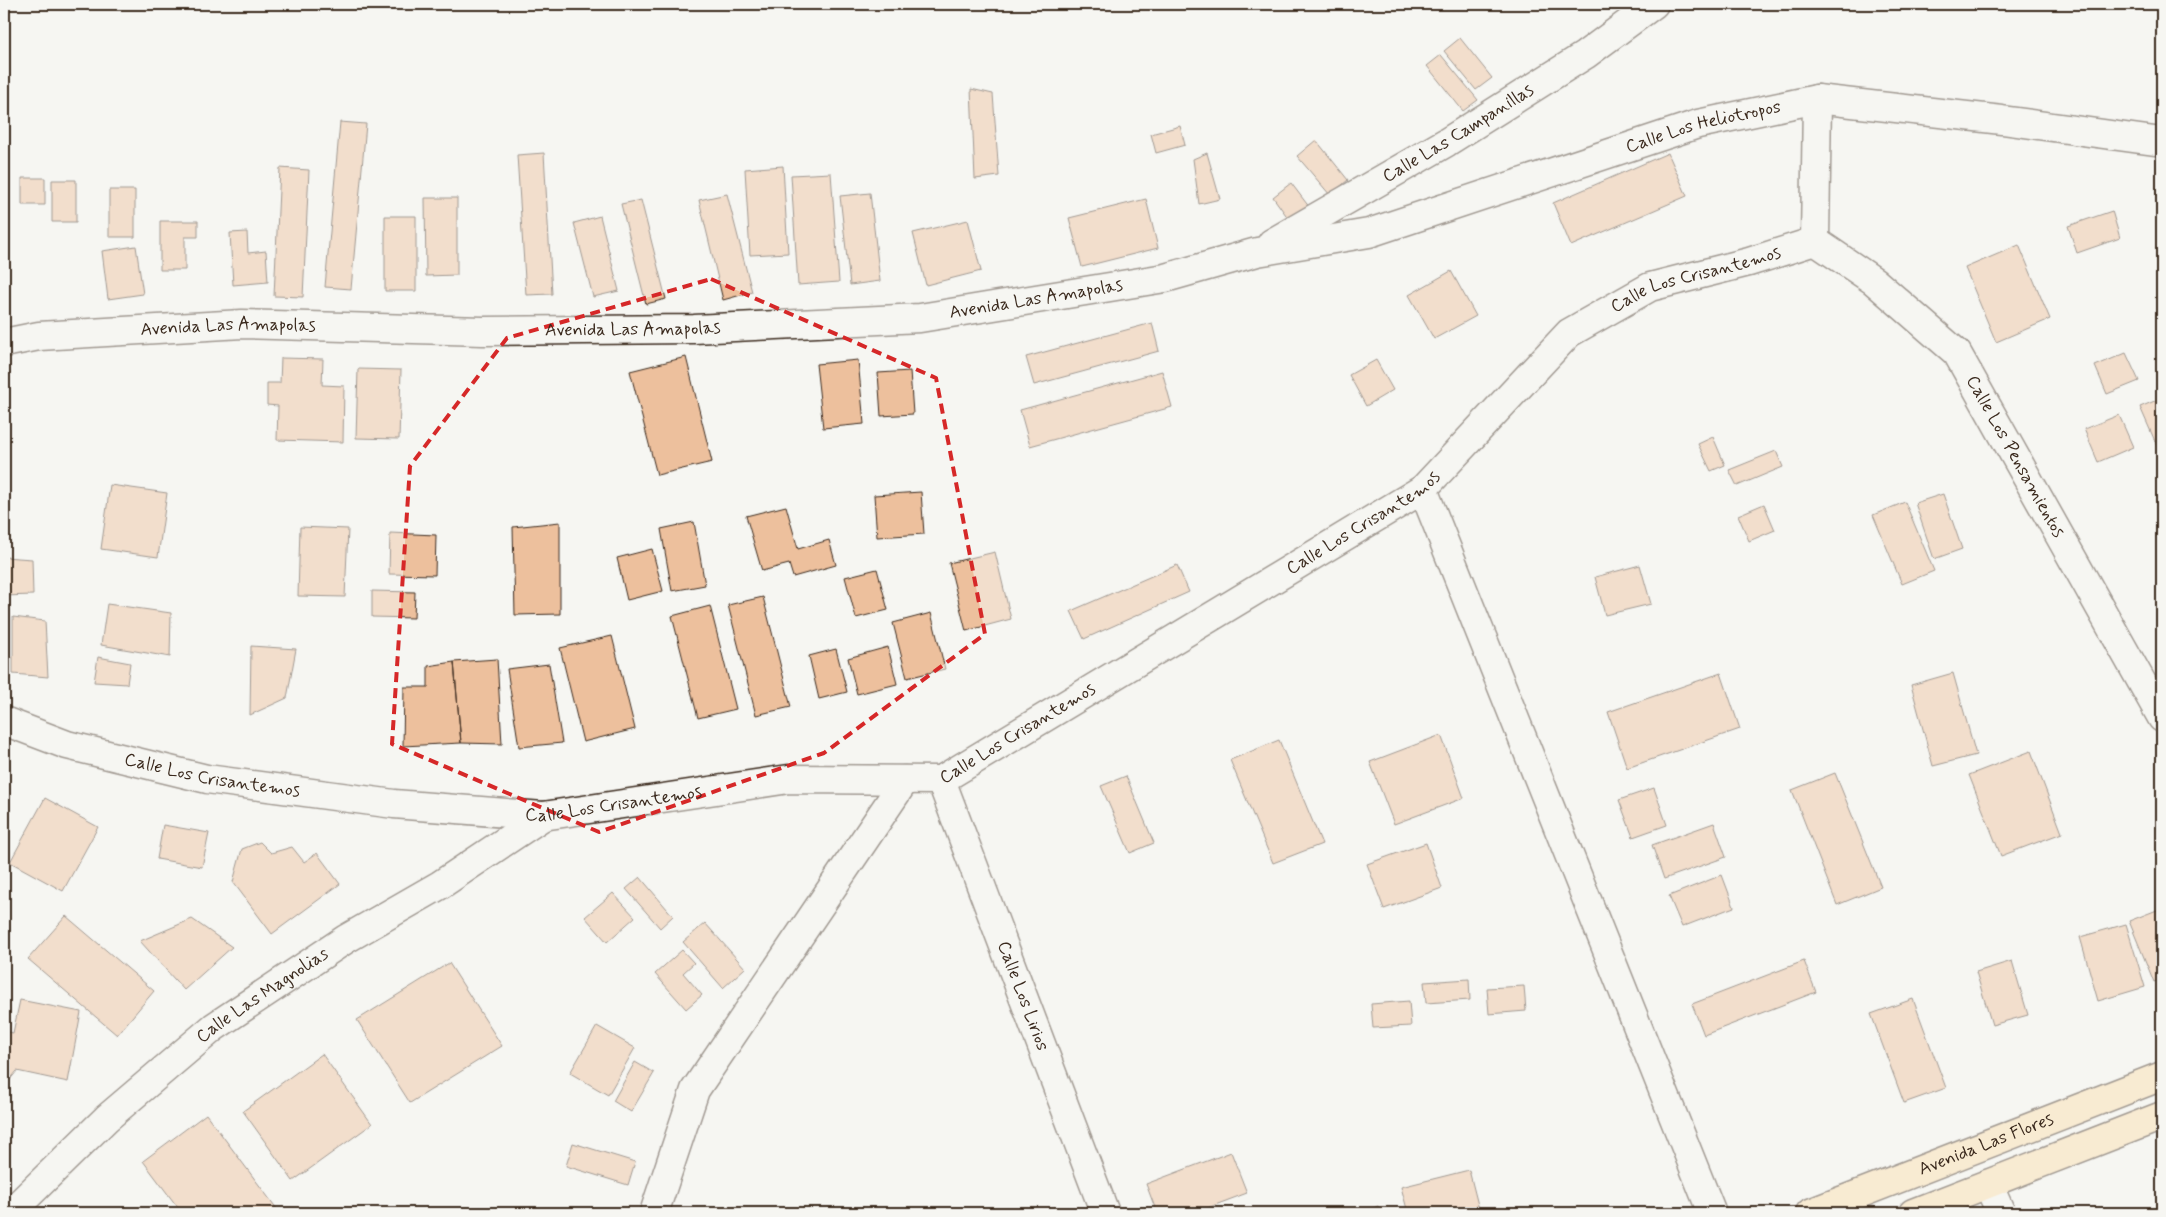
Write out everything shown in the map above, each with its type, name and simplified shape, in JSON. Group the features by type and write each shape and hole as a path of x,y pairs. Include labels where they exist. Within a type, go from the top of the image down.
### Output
{"highway":[{"name":"Avenida Las Flores","path":"1810,1213 2162,1076"},
{"name":"Avenida Las Flores","path":"1913,1213 2162,1116"}],"street":[{"name":"Calle Las Campanillas","path":"1257,252 1447,142 1585,55 1654,4"},
{"name":"Calle Los Heliotropos","path":"1257,252 1369,233 1698,124 1817,99 2002,120 2162,142"},
{"path":"1815,241 1817,99"},
{"name":"Calle Los Crisantemos","path":"4,721 67,745 207,779 394,804 542,816 789,779 941,780 1423,489 1569,333 1650,287 1749,262 1815,241"},
{"name":"Calle Los Pensamientos","path":"1815,241 1874,281 1957,353 2162,718"},
{"name":"Avenida Las Amapolas","path":"4,343 39,336 242,324 483,330 685,330 920,318 1165,278 1257,252"},
{"path":"1423,489 1712,1213"},
{"path":"654,1213 695,1090 905,780"},
{"name":"Calle Los Lirios","path":"941,780 1105,1213"},
{"name":"Calle Las Magnolias","path":"11,1203 214,1027 346,938 440,885 542,816"},
{"path":"1988,1184 2001,1213"}],"highlighted area":[{"path":"711,279 936,378 985,634 824,753 599,832 392,744 410,466 507,338"}],"building":[{"path":"1460,38 1492,78 1476,90 1444,51"},
{"path":"1441,55 1478,100 1463,111 1427,66"},
{"path":"971,89 993,94 999,176 975,179"},
{"path":"340,122 366,124 351,289 325,287"},
{"path":"1180,126 1185,145 1156,153 1151,134"},
{"path":"1316,140 1348,180 1330,195 1297,156"},
{"path":"544,153 552,294 526,295 517,155"},
{"path":"1207,153 1220,199 1199,204 1193,159"},
{"path":"1668,153 1687,196 1571,246 1553,203"},
{"path":"783,166 788,253 750,255 745,169"},
{"path":"280,168 309,170 303,297 274,296"},
{"path":"831,173 839,282 798,285 791,175"},
{"path":"22,178 45,178 45,205 22,205"},
{"path":"52,180 76,180 76,222 52,222"},
{"path":"1291,183 1310,208 1291,222 1273,197"},
{"path":"109,190 135,190 135,237 109,237"},
{"path":"870,193 880,281 850,285 840,196"},
{"path":"727,194 752,292 723,300 699,200"},
{"path":"425,198 457,198 457,275 426,276"},
{"path":"1146,199 1158,248 1082,267 1069,218"},
{"path":"641,200 666,299 646,304 621,204"},
{"path":"2112,211 2120,238 2077,253 2068,226"},
{"path":"385,216 416,216 416,291 385,291"},
{"path":"600,216 619,291 593,297 574,223"},
{"path":"968,220 981,271 926,285 913,233"},
{"path":"160,221 198,221 198,237 185,237 185,270 160,270"},
{"path":"247,232 248,253 266,251 268,282 233,285 230,233"},
{"path":"2019,245 2050,319 1996,342 1965,268"},
{"path":"136,246 143,294 108,299 102,251"},
{"path":"1451,271 1476,316 1434,339 1409,295"},
{"path":"1152,323 1159,351 1034,385 1026,357"},
{"path":"2126,353 2139,381 2107,394 2095,366"},
{"path":"686,357 712,462 657,475 630,371"},
{"path":"281,358 323,359 322,385 344,386 343,442 277,440 278,406 267,405 267,383 280,383"},
{"path":"858,360 864,424 823,428 816,364"},
{"path":"1376,360 1393,390 1366,406 1349,375"},
{"path":"358,369 401,370 399,439 356,438"},
{"path":"910,371 913,414 881,416 878,373"},
{"path":"1162,371 1172,407 1030,446 1020,410"},
{"path":"2162,398 2162,457 2140,407"},
{"path":"2119,415 2133,447 2098,462 2084,429"},
{"path":"1713,437 1725,465 1711,471 1698,444"},
{"path":"1776,451 1783,467 1737,486 1729,470"},
{"path":"110,485 167,493 158,557 101,549"},
{"path":"921,492 924,534 877,537 874,495"},
{"path":"1943,494 1962,549 1934,559 1915,503"},
{"path":"1905,502 1934,571 1902,584 1873,515"},
{"path":"1764,504 1775,530 1749,541 1738,515"},
{"path":"786,506 798,549 829,540 836,565 793,577 789,564 762,571 746,516"},
{"path":"560,522 560,614 515,615 513,527"},
{"path":"694,522 705,585 672,591 661,529"},
{"path":"300,527 348,529 345,597 298,596"},
{"path":"390,533 436,535 435,575 389,574"},
{"path":"652,549 663,591 627,600 617,558"},
{"path":"995,552 1011,619 966,631 949,563"},
{"path":"4,557 32,559 33,595 4,596"},
{"path":"1177,565 1189,592 1084,639 1071,611"},
{"path":"1640,565 1651,604 1605,615 1595,577"},
{"path":"877,569 888,610 856,618 845,577"},
{"path":"372,591 415,592 414,618 372,617"},
{"path":"763,597 791,707 756,715 728,605"},
{"path":"107,604 171,613 170,657 101,645"},
{"path":"710,606 736,709 698,718 672,616"},
{"path":"931,613 945,669 907,678 893,623"},
{"path":"13,617 45,621 48,677 13,674"},
{"path":"612,636 635,729 583,742 560,648"},
{"path":"251,646 296,649 287,698 250,715"},
{"path":"888,647 897,684 857,694 848,658"},
{"path":"836,649 847,692 819,699 809,656"},
{"path":"98,657 130,663 127,684 94,682"},
{"path":"497,659 502,744 461,743 454,662"},
{"path":"454,662 461,743 403,746 404,687 428,687 428,666"},
{"path":"549,664 562,743 519,747 507,669"},
{"path":"1721,673 1740,729 1627,768 1608,712"},
{"path":"1953,673 1976,755 1933,766 1911,685"},
{"path":"1441,735 1464,798 1394,824 1370,762"},
{"path":"1279,740 1322,844 1273,863 1230,760"},
{"path":"2031,751 2062,833 2001,856 1969,775"},
{"path":"1835,773 1881,887 1837,905 1792,790"},
{"path":"1126,776 1154,843 1130,853 1101,786"},
{"path":"1654,788 1667,825 1633,837 1619,800"},
{"path":"45,798 98,827 63,891 10,862"},
{"path":"1714,823 1726,857 1664,879 1652,845"},
{"path":"163,825 209,833 202,867 157,859"},
{"path":"260,842 271,853 292,847 304,862 317,853 340,884 272,934 233,882 242,849"},
{"path":"1426,843 1442,888 1384,909 1367,864"},
{"path":"1722,875 1734,907 1682,927 1669,896"},
{"path":"640,877 673,916 660,928 626,889"},
{"path":"613,893 635,917 607,942 585,917"},
{"path":"2162,908 2162,979 2154,982 2129,921"},
{"path":"66,916 154,991 117,1035 28,959"},
{"path":"192,919 232,947 184,990 140,941"},
{"path":"705,923 745,968 723,988 683,942"},
{"path":"2126,924 2145,987 2098,1001 2080,937"},
{"path":"682,950 694,963 683,973 702,995 686,1009 655,974"},
{"path":"1804,961 1816,992 1704,1035 1692,1004"},
{"path":"2012,961 2028,1015 1992,1025 1976,972"},
{"path":"449,963 502,1046 410,1103 357,1020"},
{"path":"1469,979 1470,1000 1426,1003 1424,982"},
{"path":"1524,986 1526,1011 1489,1014 1487,988"},
{"path":"1913,999 1946,1088 1904,1103 1871,1014"},
{"path":"20,1000 81,1012 68,1082 17,1071 4,1087 4,1031 13,1033"},
{"path":"1409,1001 1411,1026 1373,1028 1371,1004"},
{"path":"597,1026 635,1048 608,1095 570,1073"},
{"path":"322,1054 372,1124 293,1181 243,1111"},
{"path":"635,1062 654,1073 631,1112 613,1101"},
{"path":"206,1114 280,1213 182,1213 143,1161"},
{"path":"573,1143 635,1162 628,1185 566,1166"},
{"path":"1231,1152 1247,1193 1194,1213 1157,1213 1146,1184"},
{"path":"1469,1170 1480,1213 1408,1213 1401,1187"},
{"path":"1378,1206 1381,1213 1362,1213"}]}
